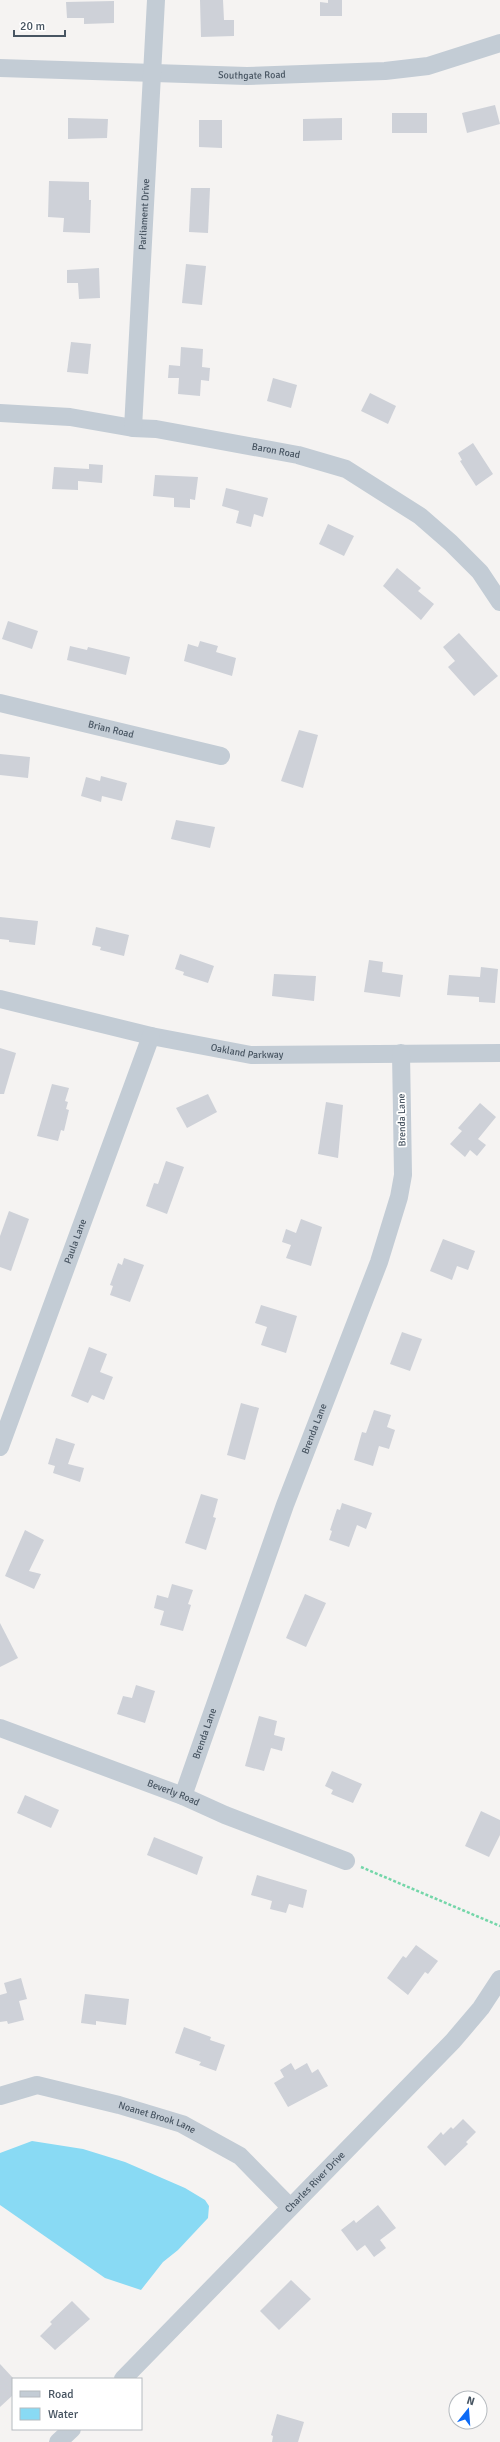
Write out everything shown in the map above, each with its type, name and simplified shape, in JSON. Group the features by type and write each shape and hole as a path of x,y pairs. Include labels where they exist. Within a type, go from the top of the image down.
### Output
{"street":[{"name":"Parliament Drive","path":"132,428 156,0"},
{"name":"Southgate Road","path":"0,68 247,76 385,70 428,66 500,43"},
{"name":"Baron Road","path":"0,413 70,417 132,428 156,429 242,444 304,457 346,469 420,516 431,525 480,572 500,602"},
{"name":"Brian Road","path":"0,703 221,756"},
{"name":"Oakland Parkway","path":"0,999 151,1036 251,1055 500,1053"},
{"name":"Paula Lane","path":"0,1447 151,1036"},
{"name":"Brenda Lane","path":"183,1796 285,1505 379,1262 399,1198 403,1175 401,1053"},
{"name":"Beverly Road","path":"0,1728 183,1796 225,1815 346,1861"},
{"name":"Charles River Drive","path":"124,2378 453,2041 481,2008 500,1979"},
{"name":"Noanet Brook Lane","path":"0,2096 37,2085 119,2105 182,2124 240,2156 290,2207"},
{"path":"58,2442 71,2430"}],"path":[{"path":"346,1861 500,1926"}],"water":[{"path":"32,2141 83,2149 125,2162 185,2188 205,2200 209,2206 208,2218 178,2250 163,2262 141,2290 105,2278 0,2205 0,2153"}],"building":[{"path":"200,0 223,0 224,20 234,20 234,36 201,37"},
{"path":"328,0 342,0 342,16 320,16 320,2 328,3"},
{"path":"114,1 114,23 84,24 84,18 67,18 66,2"},
{"path":"495,105 500,124 467,133 462,113"},
{"path":"392,113 427,113 427,133 392,133"},
{"path":"68,118 108,119 107,138 68,139"},
{"path":"342,118 342,140 303,141 303,119"},
{"path":"199,120 222,120 222,148 199,147"},
{"path":"49,181 89,182 89,200 91,200 90,233 63,232 64,218 48,217"},
{"path":"191,188 210,188 208,233 189,232"},
{"path":"186,264 206,266 202,305 182,303"},
{"path":"99,268 100,298 79,299 78,283 67,283 67,270"},
{"path":"71,342 91,344 88,374 67,372"},
{"path":"181,347 203,349 202,367 210,368 209,381 201,380 200,396 178,394 179,378 168,378 169,365 180,366"},
{"path":"273,378 297,385 291,408 267,401"},
{"path":"370,393 396,406 388,424 361,411"},
{"path":"473,443 493,474 476,486 460,461 462,460 458,453"},
{"path":"89,464 103,465 102,483 78,481 78,490 52,489 54,467 89,469"},
{"path":"155,475 198,477 195,500 190,499 190,508 174,507 174,498 153,496"},
{"path":"226,488 268,498 263,517 254,514 251,527 236,523 239,511 222,506"},
{"path":"328,524 354,536 344,556 319,544"},
{"path":"397,568 421,588 418,591 434,604 421,620 383,586"},
{"path":"8,621 38,631 32,649 2,639"},
{"path":"459,633 498,676 474,696 448,667 455,661 443,647"},
{"path":"200,641 218,646 216,652 236,658 232,676 184,661 188,644 198,647"},
{"path":"70,646 87,650 88,647 130,657 126,675 67,660"},
{"path":"299,730 318,735 303,788 281,781"},
{"path":"0,754 30,757 28,778 0,775"},
{"path":"101,776 127,783 122,801 102,796 101,802 81,796 86,777 100,781"},
{"path":"176,820 215,827 210,848 171,839"},
{"path":"0,917 38,921 35,945 9,942 9,940 0,939"},
{"path":"96,927 129,935 124,956 100,950 101,947 92,945"},
{"path":"180,954 214,966 208,983 183,975 184,972 175,969"},
{"path":"369,960 383,962 382,972 403,975 400,997 364,992"},
{"path":"481,967 498,969 495,1003 479,1002 479,997 447,995 449,975 480,977"},
{"path":"274,974 316,976 314,1001 272,996"},
{"path":"0,1048 16,1053 4,1094 0,1094"},
{"path":"52,1084 69,1088 65,1101 68,1102 66,1109 69,1110 64,1131 61,1130 58,1141 37,1136"},
{"path":"208,1094 217,1112 187,1128 176,1108"},
{"path":"326,1102 343,1105 338,1158 318,1154"},
{"path":"480,1103 496,1117 478,1139 486,1145 477,1156 470,1150 465,1157 450,1144 462,1131 458,1128"},
{"path":"166,1161 184,1167 167,1214 146,1206 154,1183 158,1184"},
{"path":"9,1211 29,1219 11,1271 0,1267 0,1236"},
{"path":"301,1219 322,1227 311,1266 286,1258 291,1245 282,1242 286,1229 296,1233"},
{"path":"443,1239 475,1251 468,1270 457,1266 452,1280 430,1271"},
{"path":"124,1258 144,1265 130,1302 110,1295 113,1286 110,1285 118,1263 122,1265"},
{"path":"261,1305 297,1316 286,1353 261,1345 267,1327 255,1323"},
{"path":"402,1332 422,1339 410,1371 390,1364"},
{"path":"89,1347 107,1354 100,1372 113,1377 104,1400 92,1395 88,1403 71,1396"},
{"path":"241,1403 259,1408 245,1460 227,1455"},
{"path":"374,1410 391,1415 387,1427 395,1430 389,1449 379,1446 373,1466 354,1460 362,1432 366,1433"},
{"path":"56,1438 75,1444 68,1464 84,1468 80,1482 53,1473 55,1466 48,1464"},
{"path":"201,1494 218,1499 213,1517 216,1518 206,1550 185,1543"},
{"path":"342,1503 372,1513 366,1529 357,1525 349,1547 329,1540 332,1531 330,1530 337,1509 340,1510"},
{"path":"25,1530 44,1540 29,1571 41,1574 34,1589 5,1576"},
{"path":"172,1584 193,1590 188,1604 191,1605 183,1631 160,1625 164,1611 154,1608 157,1595 168,1598"},
{"path":"305,1594 326,1603 306,1647 286,1638"},
{"path":"0,1623 18,1658 0,1667"},
{"path":"136,1685 155,1691 145,1723 117,1714 123,1696 132,1698"},
{"path":"259,1716 277,1721 274,1735 285,1738 282,1751 271,1748 264,1771 245,1766"},
{"path":"332,1771 362,1784 353,1803 331,1794 333,1790 325,1786"},
{"path":"25,1795 59,1810 51,1828 17,1813"},
{"path":"481,1811 500,1820 500,1835 489,1857 465,1846"},
{"path":"154,1837 203,1857 197,1875 147,1855"},
{"path":"257,1875 307,1890 303,1908 289,1904 286,1913 270,1909 272,1901 251,1895"},
{"path":"416,1945 438,1961 428,1974 425,1972 408,1995 387,1978 403,1956 406,1958"},
{"path":"21,1978 27,1999 19,2001 24,2020 8,2024 7,2021 0,2022 0,1995 7,1993 4,1983"},
{"path":"85,1994 129,1999 126,2025 96,2021 96,2025 81,2023"},
{"path":"184,2027 211,2037 210,2040 225,2045 216,2071 199,2065 201,2062 175,2053"},
{"path":"291,2063 295,2070 307,2063 312,2073 318,2069 328,2086 288,2107 274,2083 284,2077 280,2070"},
{"path":"463,2119 476,2132 466,2142 468,2144 445,2166 427,2147 441,2132 443,2135 451,2127 453,2129"},
{"path":"378,2205 396,2228 380,2240 386,2248 374,2257 365,2245 357,2251 341,2230 354,2220 356,2223"},
{"path":"291,2280 311,2299 279,2330 260,2311"},
{"path":"72,2301 90,2319 55,2350 40,2336 52,2324 50,2322"},
{"path":"0,2364 13,2378 12,2396 0,2407"},
{"path":"277,2414 304,2422 298,2442 272,2442 273,2436 271,2435"}]}
